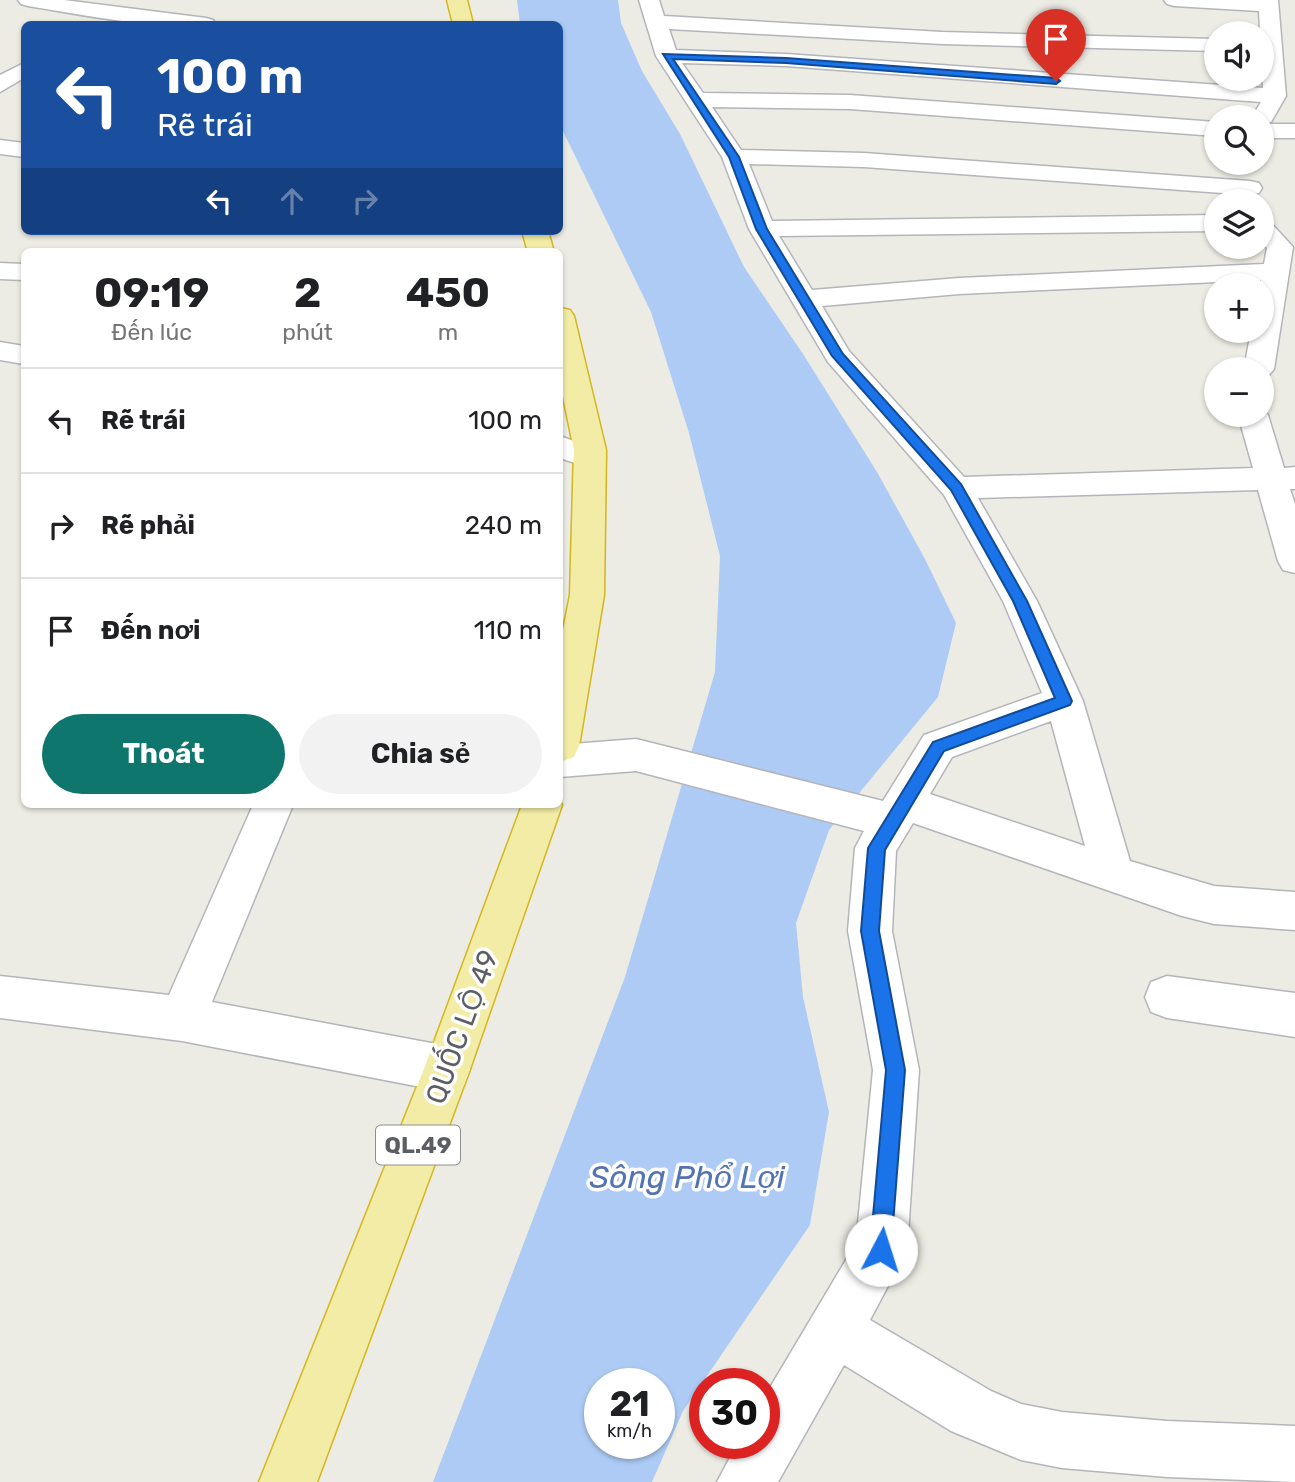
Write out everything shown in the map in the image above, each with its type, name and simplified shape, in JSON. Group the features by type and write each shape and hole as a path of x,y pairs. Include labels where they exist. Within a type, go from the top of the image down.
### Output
{"highway":[{"path":"457,0 462,21"},
{"path":"563,326 569,347 587,595 563,729"},
{"name":"QUỐC LỘ 49","path":"288,1482 447,1069 541,808"}],"street":[{"path":"28,0 104,19 145,21"},
{"path":"104,19 131,0"},
{"path":"1174,0 1268,3 1268,21"},
{"path":"657,26 797,61 1275,96"},
{"path":"657,26 964,39 1204,45"},
{"path":"657,26 696,100 734,157 762,229 838,356 956,488 1020,601 1064,701 1112,873"},
{"path":"0,85 21,71"},
{"path":"1270,105 1275,96 1274,90"},
{"path":"696,100 876,104 1204,128"},
{"path":"1274,131 1295,131"},
{"path":"0,147 21,150"},
{"path":"734,157 864,160 1204,191"},
{"path":"762,229 1204,223"},
{"path":"804,299 959,286 1278,248 1261,357"},
{"path":"0,271 21,272"},
{"path":"0,351 21,354"},
{"path":"1259,427 1283,479 1295,561"},
{"path":"956,488 1283,479"},
{"path":"747,1482 881,1250 895,1070 870,931 876,848 886,812 938,746 1064,701"},
{"path":"563,761 636,755 886,812 1112,873 1214,905 1295,911"},
{"path":"182,1019 272,808"},
{"path":"0,997 182,1019 447,1069"},
{"path":"1167,998 1295,1015"},
{"path":"835,1329 971,1411 1021,1432 1062,1440 1167,1449 1295,1454"}],"water":[{"name":"Sông Phổ Lợi","path":"517,0 618,0 621,23 642,71 680,134 744,267 803,354 877,472 925,559 956,623 938,697 829,830 796,923 803,997 829,1112 810,1225 712,1368 689,1368 689,1402 675,1429 675,1368 584,1368 584,1459 662,1459 652,1482 433,1482 625,977 715,672 720,556 689,433 651,312 563,131 563,21 520,21"}],"route":[{"path":"881,1250 895,1070 870,931 876,848 938,746 1064,701 1020,601 956,488 838,356 762,229 734,157 667,56 786,61 1056,81"}]}
